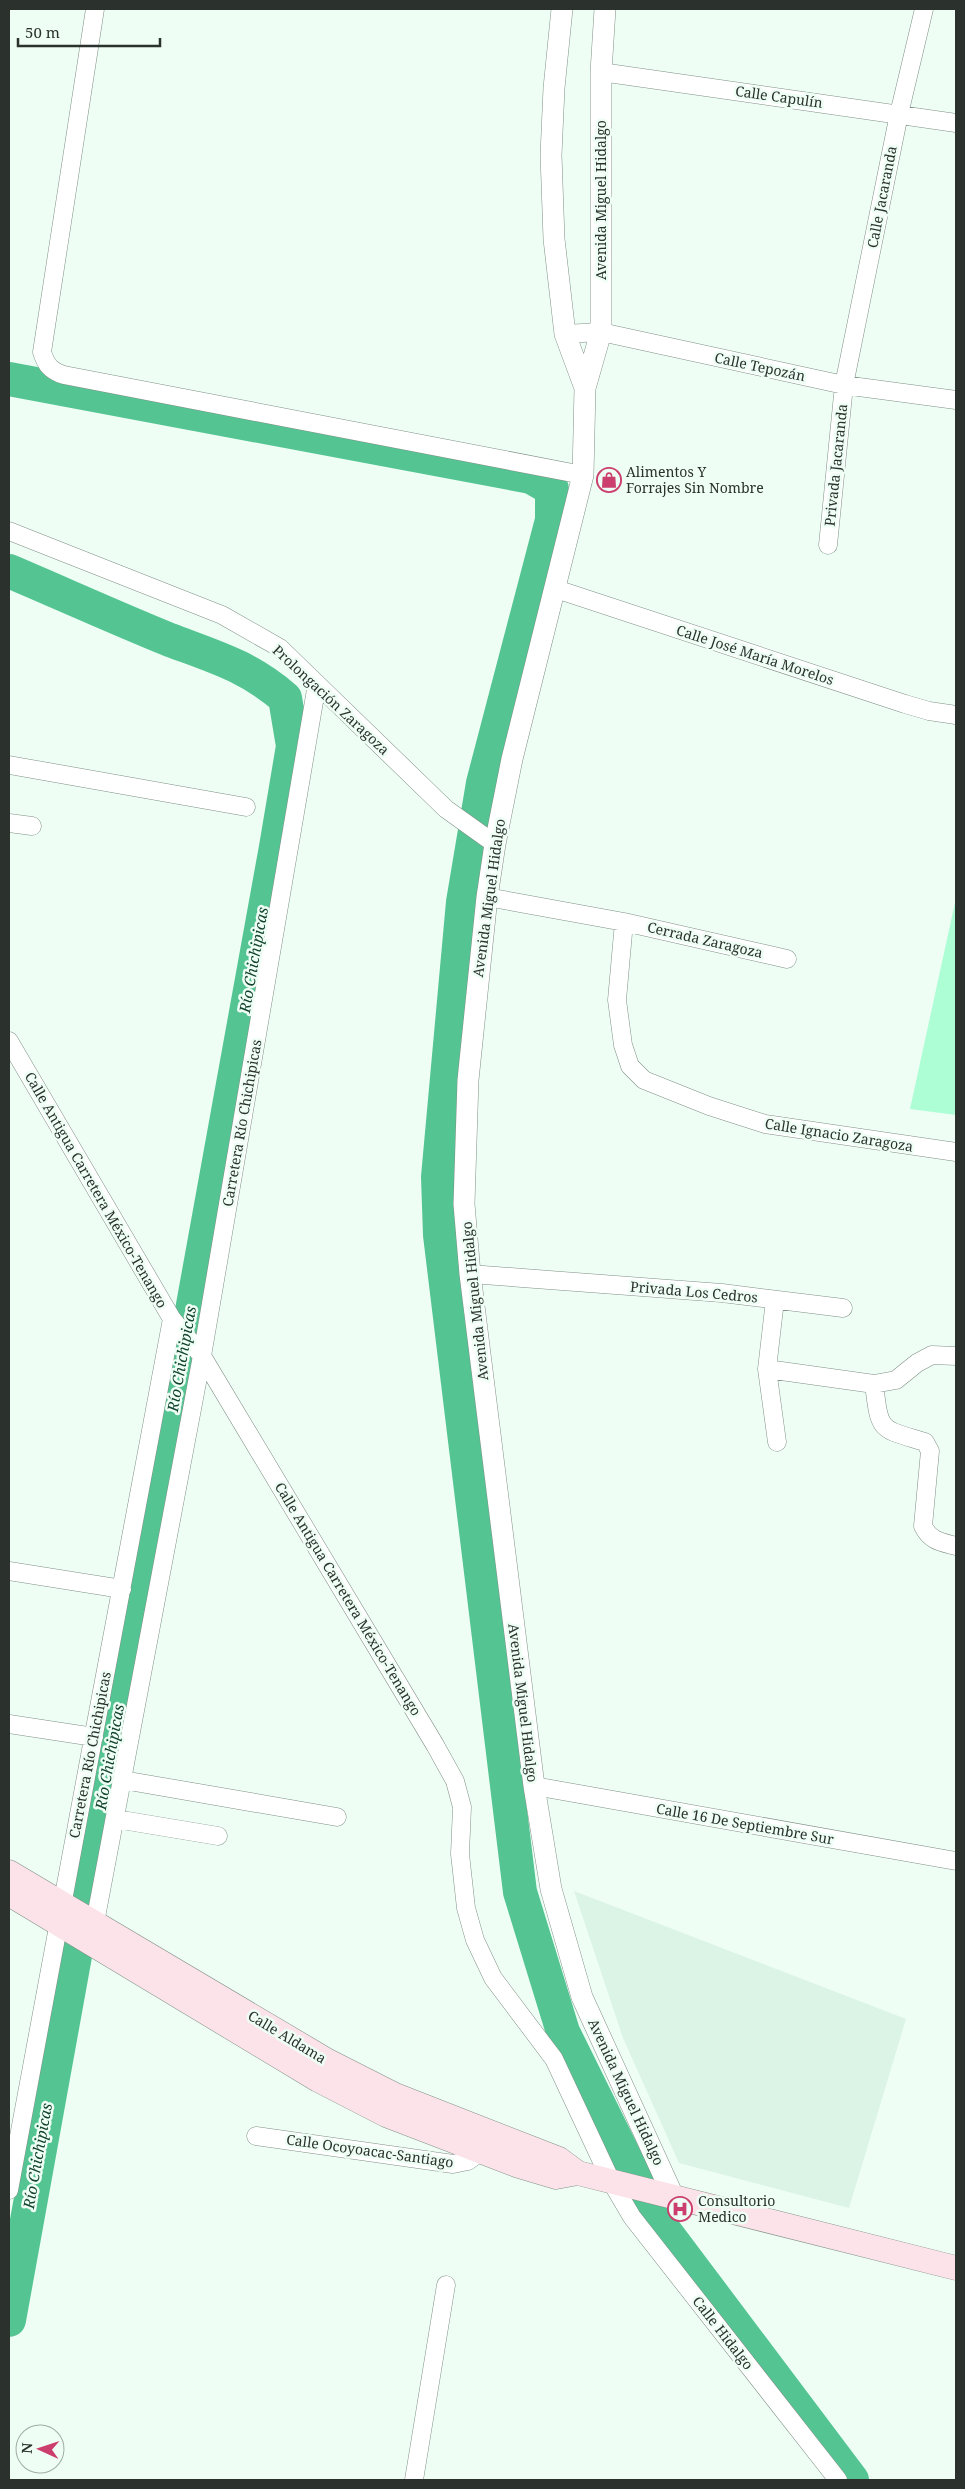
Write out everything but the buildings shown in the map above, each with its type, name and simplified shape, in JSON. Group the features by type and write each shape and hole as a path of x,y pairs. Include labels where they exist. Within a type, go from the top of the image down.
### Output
{"main road":[{"name":"Calle Aldama","path":"9,1872 59,1912 318,2080 386,2115 480,2152 556,2178 578,2173"},
{"name":"Calle Aldama","path":"9,1894 59,1912"},
{"name":"Calle Aldama","path":"93,1933 328,2061 395,2095 559,2159 578,2173 956,2268"}],"street":[{"path":"95,9 53,270 42,352 46,364 55,372 64,375 583,475"},
{"name":"Avenida Miguel Hidalgo","path":"562,9 554,88 551,155 554,239 565,334 585,388"},
{"name":"Avenida Miguel Hidalgo","path":"605,9 601,72 601,332 585,388 583,475 556,589 490,841 487,897 468,1080 464,1204 470,1274 534,1786 551,1889 582,1997 643,2190"},
{"name":"Calle Jacaranda","path":"844,385 899,114 924,9"},
{"name":"Calle Capulín","path":"601,72 956,123"},
{"name":"Calle Tepozán","path":"565,334 601,332 844,385 956,400"},
{"name":"Privada Jacaranda","path":"828,545 844,385"},
{"name":"Prolongación Zaragoza","path":"9,531 222,615 280,648 446,809 490,841"},
{"name":"Calle José María Morelos","path":"556,589 930,712 956,715"},
{"name":"Carretera Río Chichipicas","path":"93,1933 116,1819 200,1354 318,684"},
{"path":"9,765 246,807"},
{"path":"9,823 32,826"},
{"path":"487,897 624,922"},
{"name":"Cerrada Zaragoza","path":"624,922 787,959"},
{"name":"Calle Ignacio Zaragoza","path":"624,922 617,1000 619,1018 623,1046 630,1066 644,1080 708,1106 765,1124 956,1152"},
{"name":"Calle Antigua Carretera México-Tenango","path":"9,1041 176,1325 200,1354 430,1736 455,1781 462,1808 460,1854 466,1908 475,1940 493,1978 554,2059 643,2190"},
{"name":"Privada Los Cedros","path":"470,1274 722,1293 775,1300 767,1369 776,1442"},
{"path":"775,1300 843,1308"},
{"name":"Carretera Río Chichipicas","path":"9,2190 16,2109 59,1912 176,1325"},
{"path":"767,1369 874,1384 896,1380 917,1363 932,1355 956,1356"},
{"path":"874,1384 878,1419 883,1426 890,1431 925,1442 930,1451 923,1526 927,1534 933,1540 956,1546"},
{"path":"9,1571 122,1589"},
{"path":"9,1724 94,1738"},
{"path":"123,1780 337,1817"},
{"name":"Calle 16 De Septiembre Sur","path":"534,1786 956,1861"},
{"path":"116,1819 218,1836"},
{"name":"Calle Ocoyoacac-Santiago","path":"256,2136 453,2164 468,2162 480,2152"},
{"name":"Calle Hidalgo","path":"643,2190 637,2223 838,2480"},
{"path":"414,2480 446,2284"}],"shaded area":[{"path":"574,1891 906,2019 849,2208 679,2163 623,2038"}],"green space":[{"path":"956,898 956,1115 910,1109"}],"waterway":[{"path":"9,379 531,477 552,489 552,520 483,783 463,902 438,1177 440,1235 520,1892 563,2032 655,2218 852,2480"},
{"name":"Río Chichipicas","path":"9,571 150,632 230,663 258,678 285,698 293,746 9,2320"}],"place":[{"name":"Alimentos Y Forrajes Sin Nombre","path":"609,480"},
{"name":"Consultorio Medico","path":"680,2209"}]}
